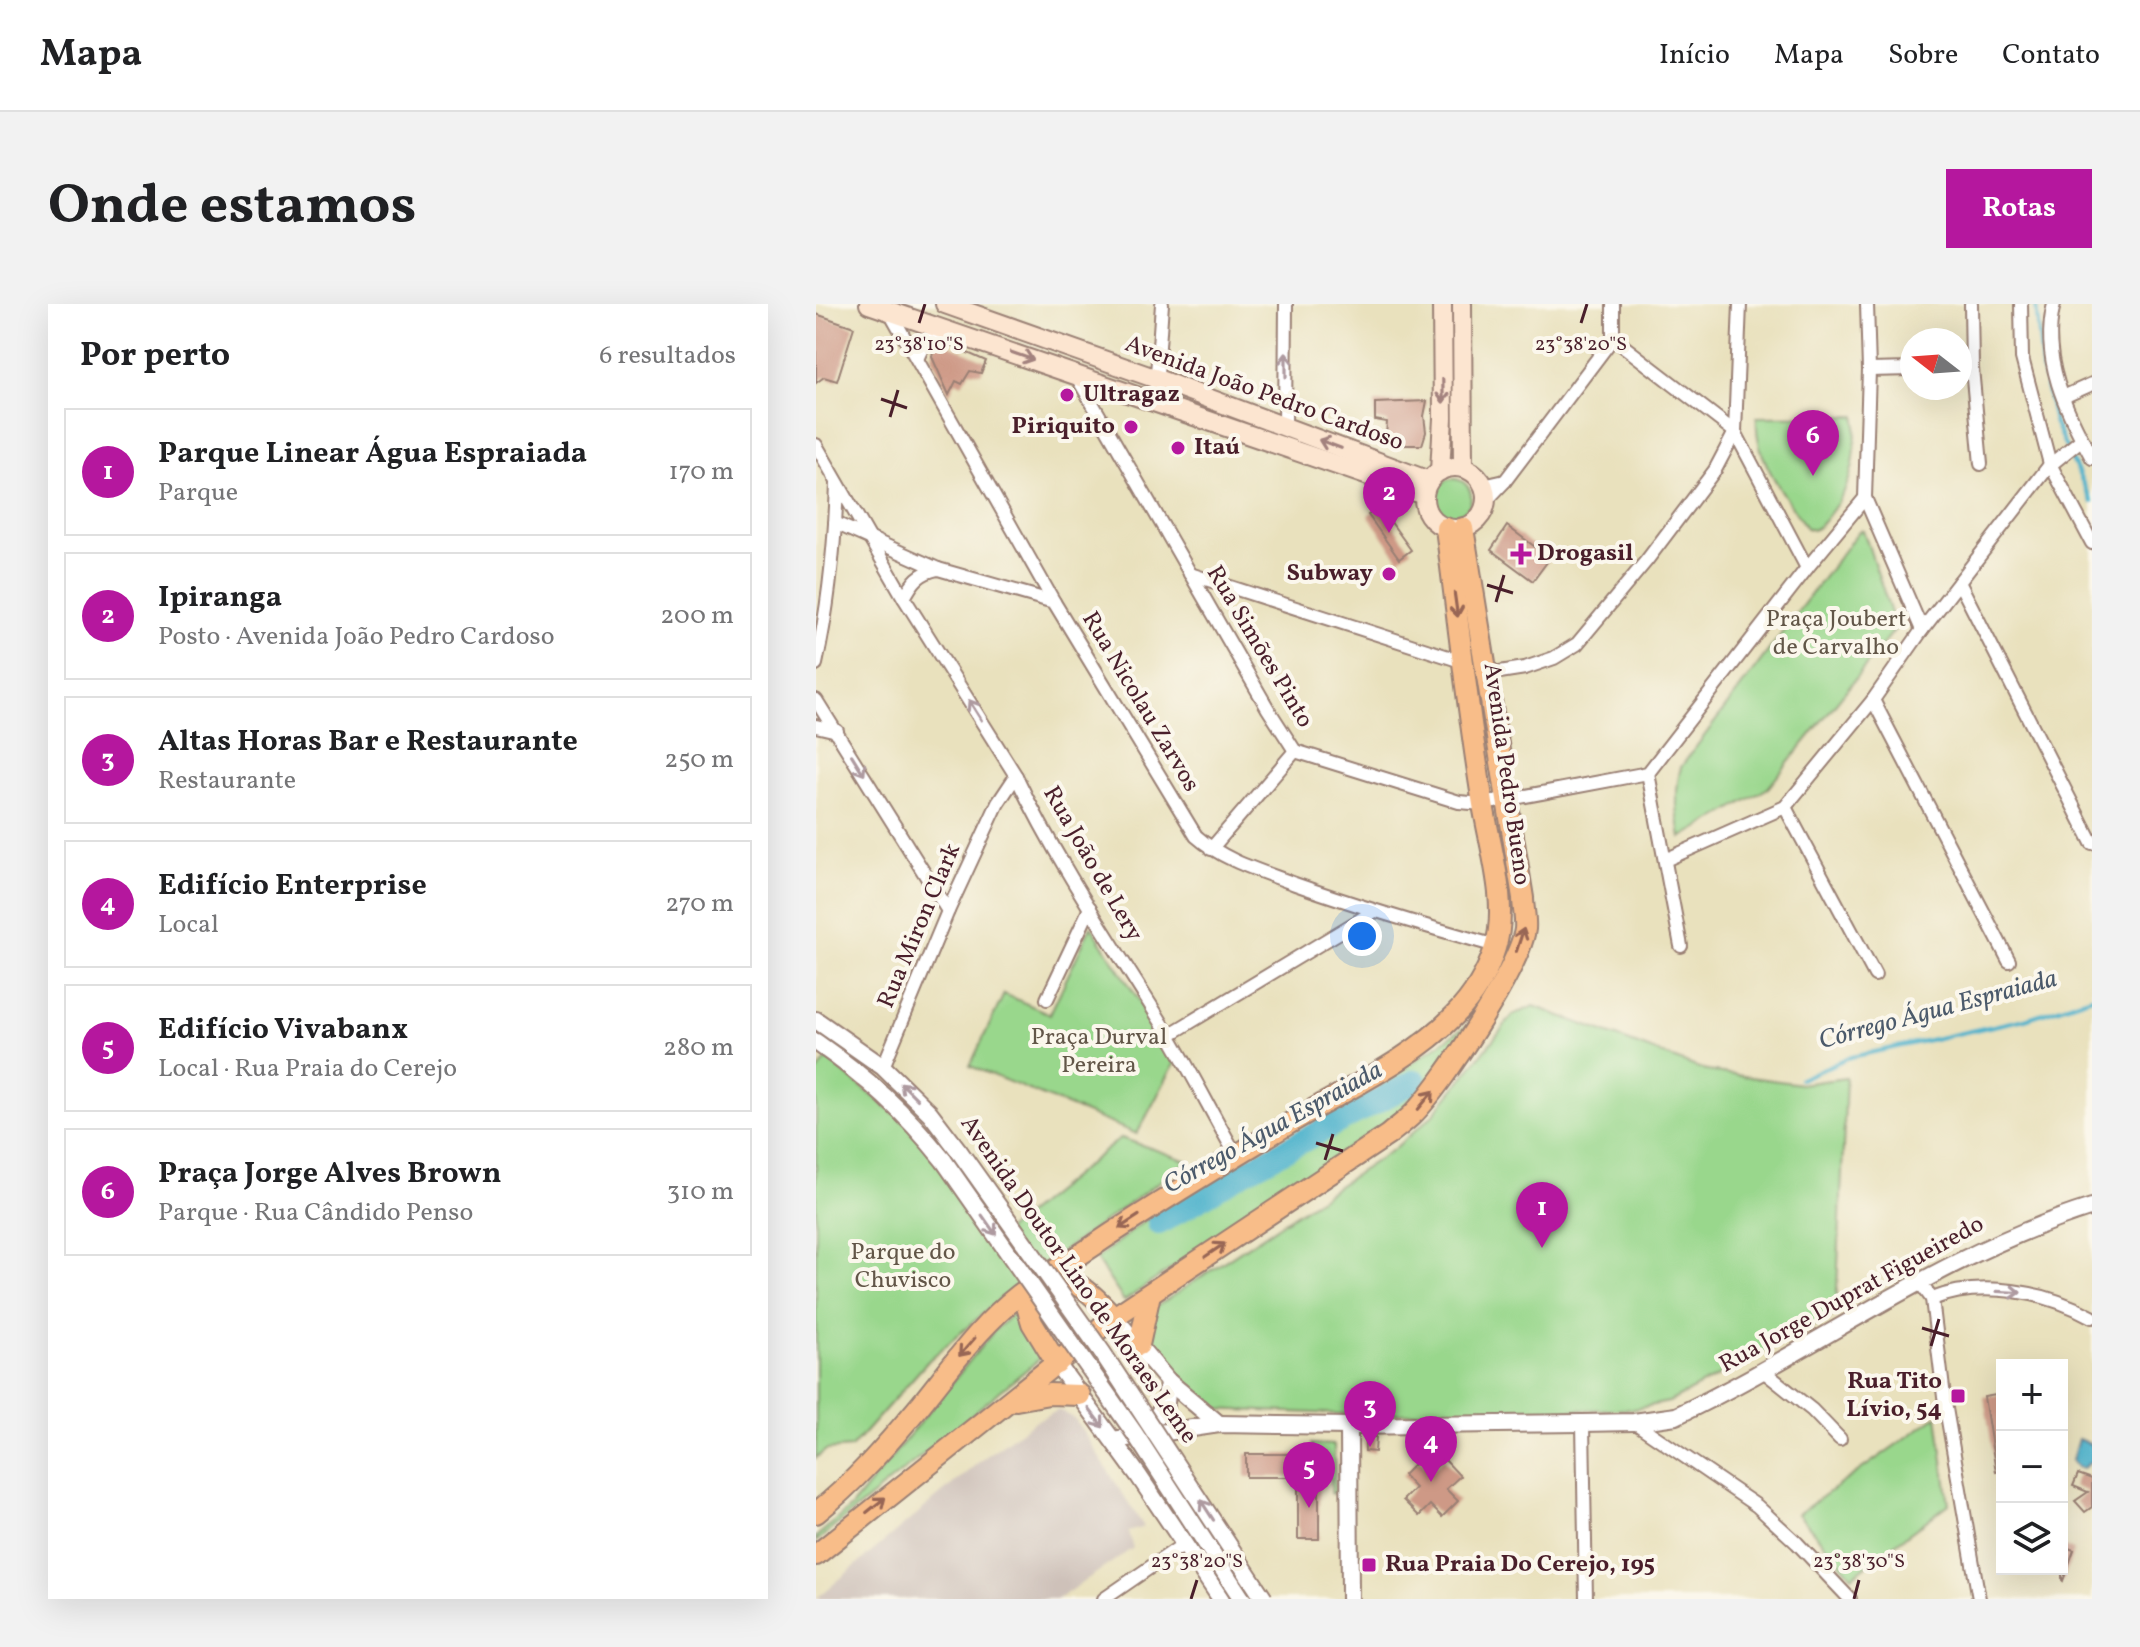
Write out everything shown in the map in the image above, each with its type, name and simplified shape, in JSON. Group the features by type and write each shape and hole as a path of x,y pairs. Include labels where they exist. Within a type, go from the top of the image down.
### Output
{"main road":[{"name":"Avenida João Pedro Cardoso","path":"869,304 1155,402 1431,482"},
{"name":"Avenida João Pedro Cardoso","path":"945,304 1157,379 1431,482"},
{"path":"1431,482 1447,468 1463,468 1473,473 1484,494 1478,519 1454,528 1435,522 1427,513 1431,482 1443,418 1442,304"},
{"path":"1462,304 1463,468"},
{"name":"Avenida Pedro Bueno","path":"816,1555 1114,1317 1388,1135 1434,1091 1487,1010 1525,929 1487,674 1454,528"},
{"name":"Avenida Pedro Bueno","path":"816,1513 853,1481 909,1419 990,1320 1023,1293 1236,1155 1397,1060 1454,1016 1474,991 1496,946 1500,921 1464,662 1454,528"},
{"path":"1045,1277 1081,1285 1114,1317"},
{"path":"1023,1293 1032,1323 1057,1364"},
{"path":"1139,1345 1150,1294"},
{"path":"1012,1401 1049,1394 1080,1395"}],"street":[{"path":"1285,427 1286,304"},
{"path":"1484,494 1505,481 1613,338 1613,304"},
{"path":"1487,674 1525,668 1554,658 1577,644 1647,560 1715,470 1735,432 1740,304"},
{"path":"1867,304 1869,370 1865,498 1922,630"},
{"path":"1969,328 1971,304"},
{"path":"2021,304 2022,358 2050,464 2092,543"},
{"path":"2054,304 2049,338 2053,365 2078,441 2092,458"},
{"path":"1155,402 1160,305"},
{"name":"Rua Nicolau Zarvos","path":"889,311 1054,602 1196,836 1211,849 1243,865 1373,912 1496,946"},
{"path":"917,359 925,339 949,331"},
{"path":"1613,338 1735,432 1807,568"},
{"path":"1869,370 1900,369"},
{"name":"Rua Simões Pinto","path":"1076,375 1295,751 1436,796 1483,804 1648,773"},
{"path":"2063,397 2092,384"},
{"path":"1971,400 1981,464"},
{"path":"1665,860 1785,807 1873,700 1922,630 2050,464 2078,441"},
{"name":"Rua João de Lery","path":"816,445 867,537 1016,776 1236,1155"},
{"path":"816,664 835,523 837,480"},
{"path":"1681,946 1648,773 1865,498"},
{"path":"835,523 938,569 1054,602"},
{"path":"904,598 914,580 926,571 938,569"},
{"path":"1190,574 1464,662"},
{"path":"1959,582 2092,843"},
{"path":"816,700 948,911"},
{"path":"1873,700 2009,961"},
{"path":"816,726 837,731"},
{"path":"1211,849 1295,751"},
{"name":"Rua Miron Clark","path":"883,1067 948,911 998,803 1016,776"},
{"path":"998,803 1009,799 1031,806"},
{"path":"1785,807 1875,975"},
{"path":"1047,999 1090,908"},
{"path":"1169,1035 1373,912"},
{"name":"Avenida Doutor Lino de Moraes Leme","path":"816,1020 883,1067 930,1113 1102,1352 1264,1599"},
{"path":"818,1048 834,1032"},
{"name":"Avenida Doutor Lino de Moraes Leme","path":"818,1048 849,1064 889,1098 944,1161 1135,1434 1242,1599"},
{"name":"Rua Jorge Duprat Figueiredo","path":"1113,1440 1219,1424 1583,1423 1634,1422 1676,1416 1918,1280 1985,1247 2092,1207"},
{"path":"1918,1280 1932,1299 1946,1411 1979,1599"},
{"path":"1932,1299 1946,1293 2011,1291 2043,1295 2092,1317"},
{"path":"1114,1317 1168,1381 1219,1424"},
{"path":"1057,1364 1113,1440 1221,1599"},
{"path":"1762,1370 1812,1410 1840,1439"},
{"path":"1144,1434 1166,1403 1168,1381"},
{"path":"1634,1422 1757,1506 1850,1599"},
{"path":"1583,1423 1586,1599"},
{"path":"1349,1426 1350,1599"},
{"path":"1104,1599 1184,1544"}],"shaded area":[{"path":"1059,1410 1075,1419 1144,1527 1128,1532 1133,1548 1058,1599 816,1599 985,1457 1035,1421"}],"green space":[{"path":"1856,416 1854,455 1845,490 1821,525 1813,530 1806,528 1765,462 1757,432 1757,417"},
{"path":"1453,479 1466,484 1471,497 1466,510 1453,515 1440,510 1435,497 1440,484"},
{"name":"Praça Joubert de Carvalho","path":"1863,530 1896,628 1768,788 1681,838 1677,794 1681,767 1854,537"},
{"name":"Praça Durval Pereira","path":"1091,926 1177,1059 1137,1134 970,1066 1004,994 1050,1014"},
{"path":"1534,1006 1707,1071 1800,1084 1846,1078 1836,1314 1669,1402 1634,1409 1343,1414 1209,1409 1149,1341 1154,1308 1394,1149 1433,1115 1513,1015"},
{"path":"1472,1022 1428,1082 1396,1115 1124,1301 1096,1259 1153,1214 1165,1230 1273,1164 1418,1089 1411,1073 1384,1088 1379,1085"},
{"name":"Parque do Chuvisco","path":"827,1059 915,1130 991,1243 1121,1138 1188,1161 1021,1281 929,1360 851,1448 826,1450 816,1458 816,1074"},
{"path":"1011,1315 1018,1318 1043,1356 816,1542 816,1537 851,1507 993,1332"},
{"path":"1937,1416 1949,1504 1852,1576 1798,1514"},
{"path":"1312,1444 1334,1445 1335,1493 1331,1494 1331,1478 1319,1478 1319,1455 1312,1454"}],"water":[{"path":"2078,1439 2092,1445 2092,1461 2083,1468 2077,1467 2072,1460"}],"building":[{"path":"816,314 854,327 837,381 824,377 816,383"},
{"path":"943,342 986,361 981,373 970,371 962,384 956,381 949,395 932,357 934,346"},
{"path":"1427,401 1424,416 1426,432 1422,445 1393,445 1386,437 1387,422 1375,420 1375,403"},
{"path":"1380,507 1411,550 1399,559 1368,515"},
{"name":"Drogasil","path":"1507,526 1550,558 1533,581 1491,550"},
{"path":"1996,1395 1996,1472 1984,1397"},
{"path":"1370,1437 1376,1437 1375,1452 1365,1451 1365,1442"},
{"path":"1246,1454 1319,1454 1319,1539 1298,1539 1298,1477 1246,1477"},
{"path":"1419,1459 1431,1471 1444,1459 1460,1476 1446,1489 1458,1501 1442,1517 1430,1505 1419,1516 1403,1500 1415,1488 1403,1475"},
{"path":"2078,1474 2092,1479 2092,1507 2085,1512 2075,1501 2088,1492 2073,1486"},
{"path":"2068,1548 2074,1550 2068,1567"}],"waterway":[{"path":"2036,304 2042,367 2054,422 2092,502"},
{"name":"Córrego Água Espraiada","path":"1800,1079 1847,1058 2025,1019 2092,997"},
{"name":"Córrego Água Espraiada","path":"1159,1223 1244,1172 1415,1081"}],"place":[{"name":"Ultragaz","path":"1067,395"},
{"name":"Piriquito","path":"1131,427"},
{"name":"Itaú","path":"1178,448"},
{"name":"Praça Jorge Alves Brown","path":"1813,476"},
{"name":"Ipiranga","path":"1389,533"},
{"name":"Drogasil","path":"1521,554"},
{"name":"Subway","path":"1389,574"},
{"name":"Parque Linear Água Espraiada","path":"1542,1248"},
{"name":"Rua Tito Lívio, 54","path":"1958,1396"},
{"name":"Altas Horas Bar e Restaurante","path":"1370,1447"},
{"name":"Edifício Enterprise","path":"1431,1482"},
{"name":"Edifício Vivabanx","path":"1309,1508"},
{"name":"Rua Praia Do Cerejo, 195","path":"1369,1565"}]}
